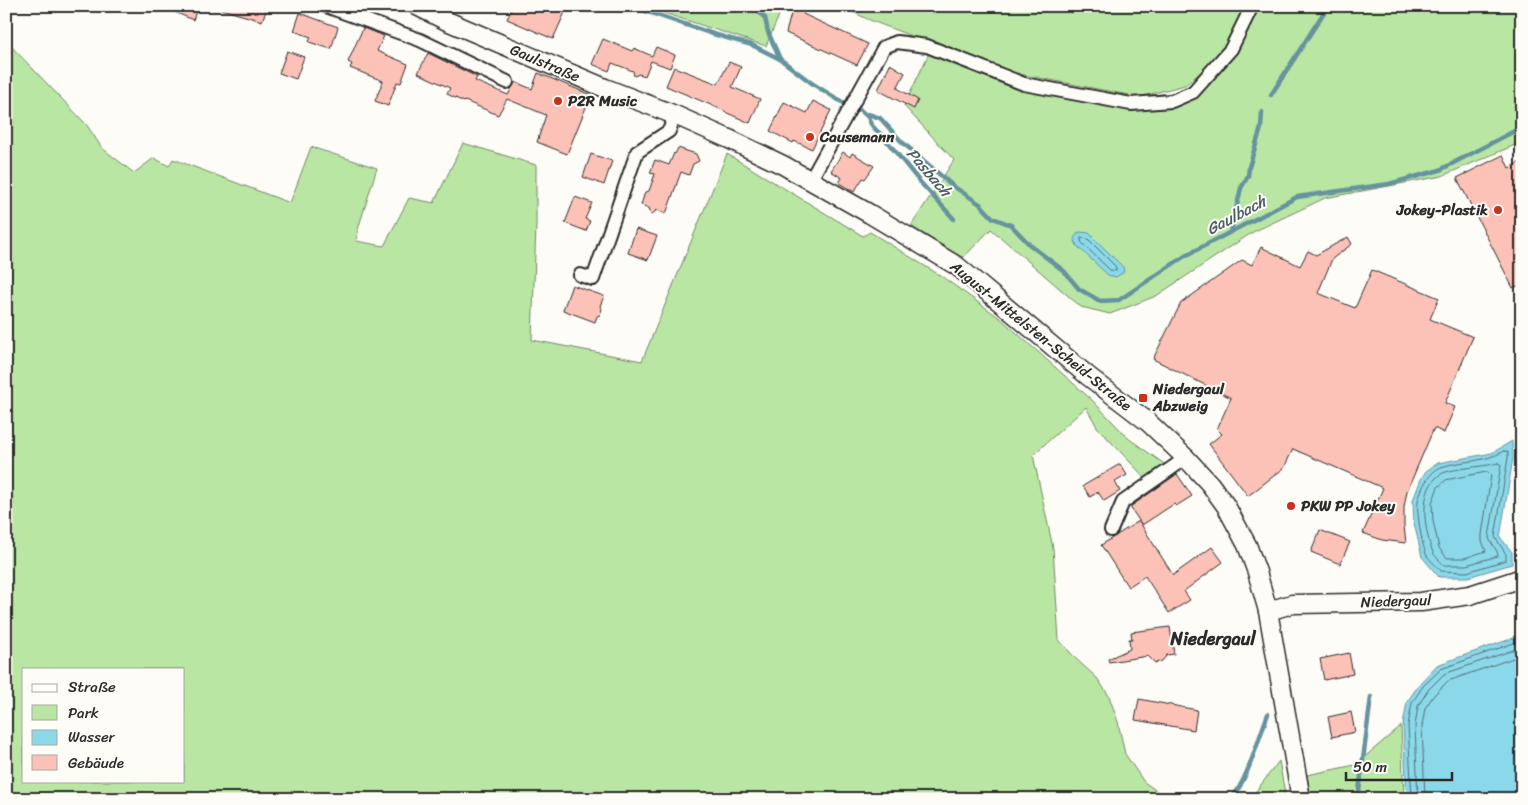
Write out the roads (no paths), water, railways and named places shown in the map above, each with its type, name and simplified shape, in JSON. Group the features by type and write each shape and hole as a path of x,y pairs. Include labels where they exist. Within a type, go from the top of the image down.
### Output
{"main road":[{"name":"Gaulstraße","path":"417,6 447,21 604,88 676,115 729,139 810,181"},
{"name":"August-Mittelsten-Scheid-Straße","path":"810,181 957,266 1088,376 1148,422 1210,484 1236,523 1257,572 1268,611 1301,799"},
{"name":"Niedergaul","path":"1268,611 1292,604 1421,602 1470,595 1522,578"}],"street":[{"path":"326,6 420,40 507,82"},
{"path":"810,181 884,46 897,42 927,46 1024,84 1131,104 1172,101 1193,92 1231,49 1252,6"},
{"path":"580,275 593,279 637,152 669,131 676,115"},
{"path":"1111,530 1123,502 1186,458"}],"water":[{"path":"1079,232 1089,233 1123,267 1124,272 1116,277 1108,275 1077,246 1074,238"},
{"path":"1512,441 1513,458 1500,537 1512,552 1512,564 1468,577 1439,577 1422,557 1414,523 1413,500 1421,479 1426,471 1438,463 1492,453"},
{"path":"1522,635 1522,799 1407,799 1403,725 1407,702 1420,683 1437,665"}],"waterway":[{"name":"Gaulbach","path":"631,6 752,45 780,59"},
{"name":"Gaulbach","path":"753,6 765,18 768,32 780,59 813,84 842,102 858,108 868,117 868,114 880,118 902,142 953,186 980,204 993,218 1011,225 1030,245 1064,271 1079,289 1100,301 1119,300 1185,256 1297,197 1389,184 1440,170 1522,127"},
{"path":"1271,95 1328,6"},
{"path":"1231,231 1241,188 1248,176 1261,128 1262,112"},
{"name":"Pasbach","path":"868,117 873,127 954,219"},
{"name":"Pasbach","path":"1358,799 1371,697"},
{"path":"1231,799 1247,771 1268,714"}],"place":[{"name":"P2R Music","path":"558,101"},
{"name":"Causemann","path":"810,137"},
{"name":"Jokey-Plastik","path":"1498,210"},
{"name":"Niedergaul Abzweig","path":"1143,398"},
{"name":"PKW PP Jokey","path":"1291,506"}],"district":[{"name":"Niedergaul","path":"1213,639"}]}
